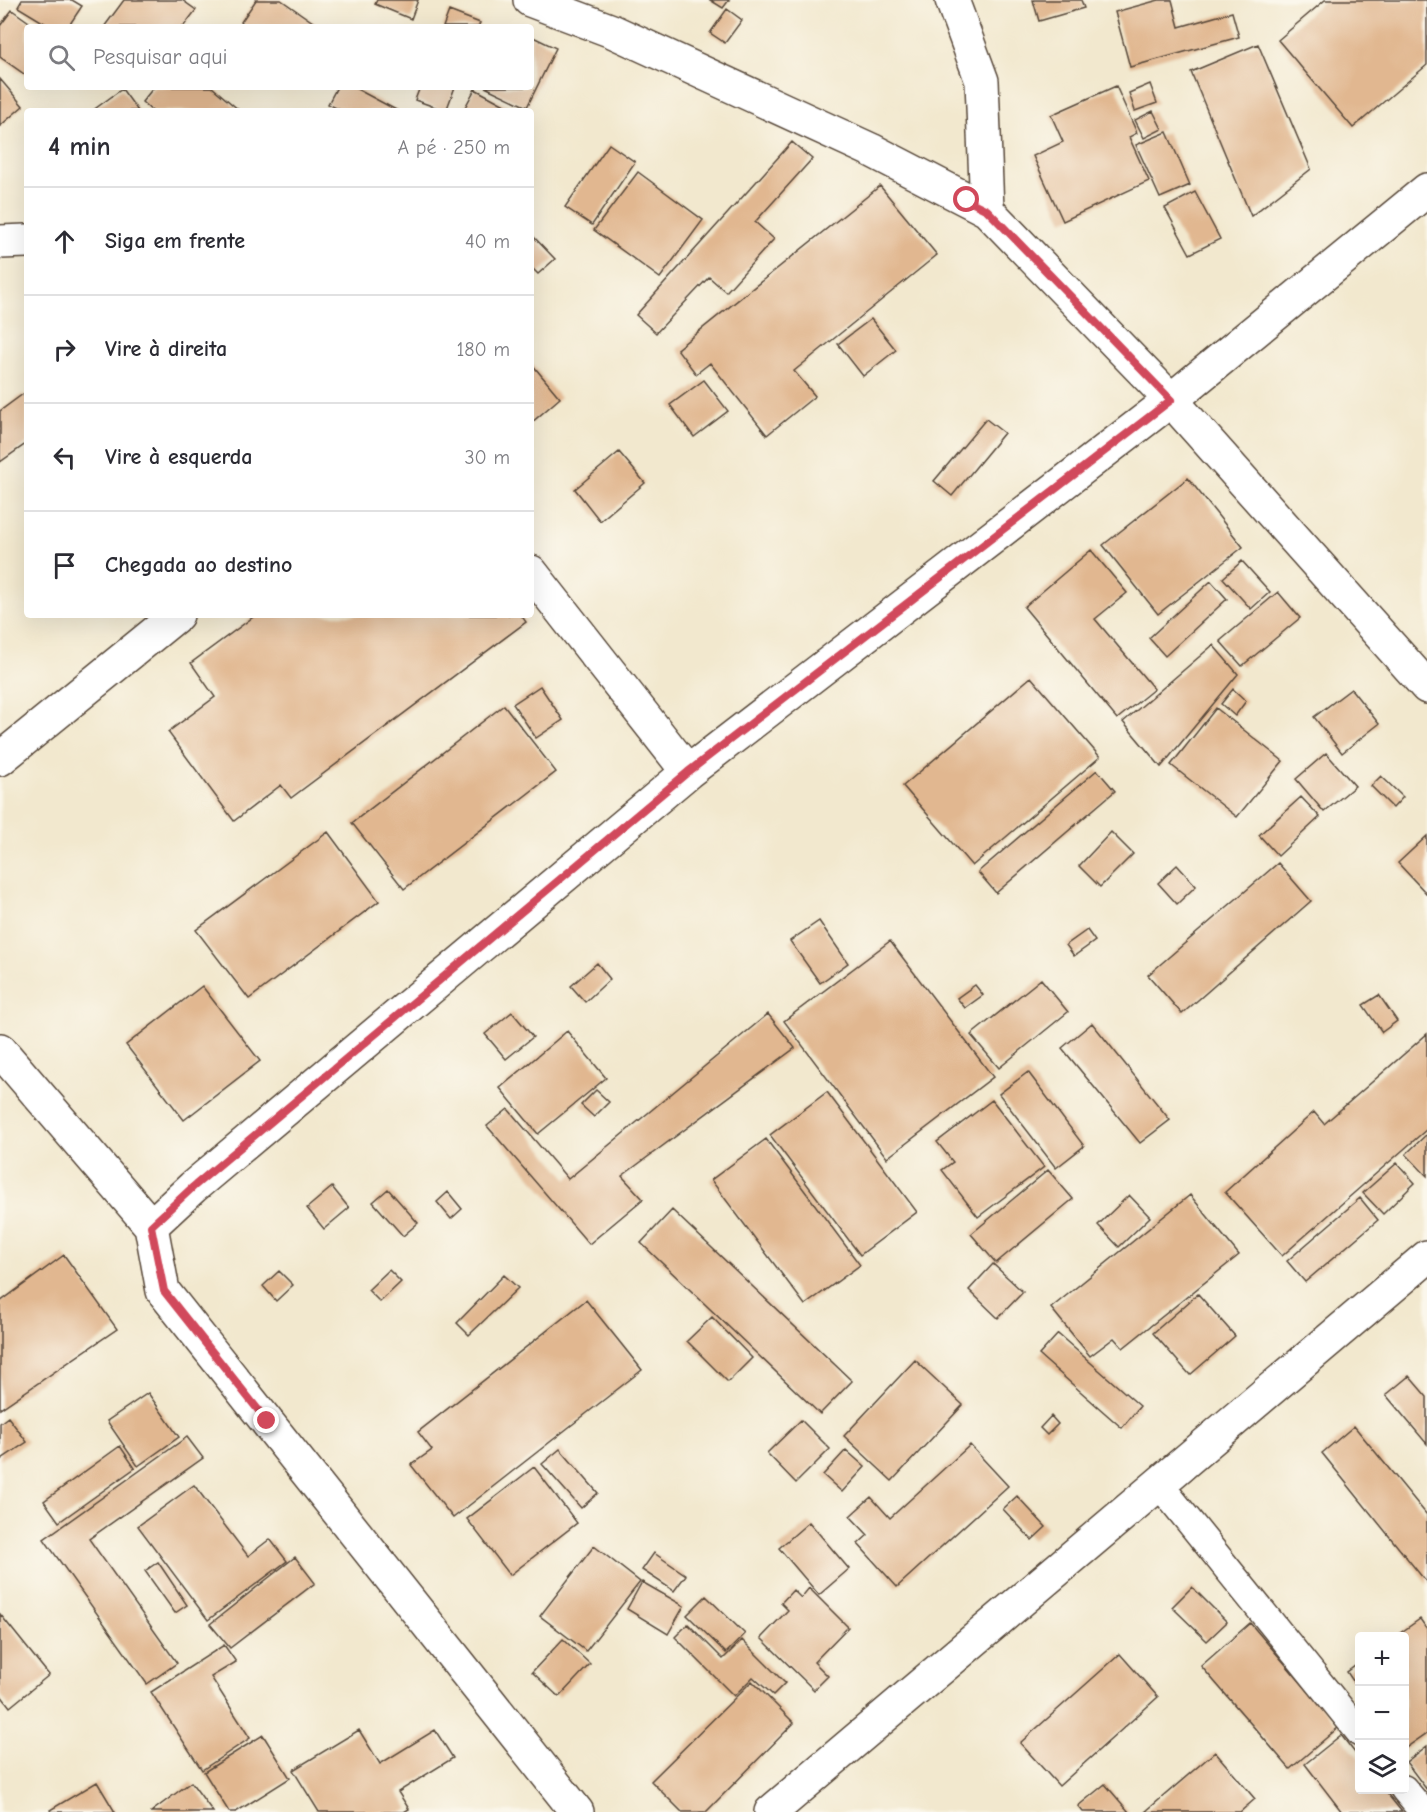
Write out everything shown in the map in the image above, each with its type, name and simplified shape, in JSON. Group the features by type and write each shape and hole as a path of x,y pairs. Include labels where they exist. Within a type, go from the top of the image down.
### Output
{"street":[{"path":"530,0 612,31 871,150 987,210 1171,400 1427,687"},
{"path":"952,0 982,81 987,210"},
{"path":"151,1226 193,1187 688,772 1171,400 1427,190"},
{"path":"0,242 24,240"},
{"path":"534,576 688,772"},
{"path":"0,759 173,618"},
{"path":"0,1050 151,1226 164,1291 577,1812"},
{"path":"771,1812 1427,1257"}],"lane":[{"path":"1159,1484 1355,1729"},
{"path":"1407,1794 1423,1812"}],"building":[{"path":"22,0 72,0 82,6 70,24 46,24 18,7"},
{"path":"124,0 182,0 196,10 185,24 106,24"},
{"path":"256,0 281,0 316,24 244,24 241,22"},
{"path":"377,0 418,0 411,19 375,4"},
{"path":"710,0 729,0 723,8"},
{"path":"1033,0 1081,0 1084,8 1039,21"},
{"path":"1159,0 1172,0 1179,27 1232,12 1239,37 1130,67 1115,12"},
{"path":"1325,0 1427,0 1427,65 1353,128 1278,40"},
{"path":"727,9 742,20 725,43 710,33"},
{"path":"12,10 32,24 24,24 24,74 0,57 0,26"},
{"path":"449,11 480,23 480,24 444,24"},
{"path":"534,37 556,48 527,107 491,90 534,90"},
{"path":"1258,44 1311,169 1251,216 1191,72"},
{"path":"0,79 23,106 0,126"},
{"path":"1150,84 1157,103 1135,111 1129,93"},
{"path":"1116,86 1137,133 1129,137 1149,181 1063,221 1033,156 1063,142 1051,115"},
{"path":"123,90 136,108 96,108"},
{"path":"152,90 216,90 236,108 149,108 142,102"},
{"path":"335,90 359,90 392,108 336,108 328,104"},
{"path":"419,90 454,90 447,108 438,108 415,100"},
{"path":"474,90 477,90 510,108 465,108"},
{"path":"1153,111 1162,129 1144,138 1135,120"},
{"path":"1167,132 1190,185 1160,198 1136,145"},
{"path":"792,142 812,159 755,222 774,239 726,292 709,277 656,333 636,315"},
{"path":"609,144 635,162 592,225 565,207"},
{"path":"638,172 703,220 660,278 594,230"},
{"path":"880,186 937,255 794,371 815,396 767,435 710,363 696,374 677,349"},
{"path":"1195,192 1220,239 1190,254 1165,208"},
{"path":"534,237 555,259 538,274 534,270"},
{"path":"871,319 896,350 863,376 838,344"},
{"path":"534,367 560,398 534,420"},
{"path":"704,380 728,411 694,437 670,405"},
{"path":"24,395 24,445 0,462 0,411"},
{"path":"986,419 1004,433 952,496 934,481"},
{"path":"619,452 645,483 600,521 575,489"},
{"path":"1188,478 1243,547 1158,614 1103,545"},
{"path":"1091,550 1127,593 1095,619 1154,689 1117,719 1024,607"},
{"path":"1242,561 1270,592 1251,609 1223,578"},
{"path":"1211,581 1227,599 1165,656 1149,638"},
{"path":"1278,592 1300,618 1242,666 1220,641"},
{"path":"252,618 523,618 526,622 291,798 281,785 234,821 168,732 215,697 191,663"},
{"path":"1213,645 1238,674 1161,767 1123,722"},
{"path":"1031,677 1100,757 972,866 903,786"},
{"path":"540,686 563,720 536,738 513,704"},
{"path":"1233,689 1246,701 1235,716 1221,704"},
{"path":"1351,689 1379,724 1342,753 1314,717"},
{"path":"504,705 556,772 404,889 352,823"},
{"path":"1216,708 1283,761 1237,817 1171,765"},
{"path":"1326,753 1355,786 1324,812 1296,779"},
{"path":"1097,770 1115,791 996,893 978,872"},
{"path":"1381,776 1403,797 1393,808 1371,786"},
{"path":"1301,797 1320,817 1278,856 1259,835"},
{"path":"328,832 379,901 249,999 196,930"},
{"path":"1111,832 1133,854 1100,887 1079,866"},
{"path":"1427,836 1427,894 1398,863"},
{"path":"1278,863 1311,901 1182,1014 1148,975"},
{"path":"1177,865 1196,886 1177,904 1158,883"},
{"path":"819,921 848,963 820,983 790,941"},
{"path":"1087,930 1095,941 1074,956 1066,945"},
{"path":"890,941 993,1077 887,1158 784,1021"},
{"path":"597,963 610,979 585,1002 571,986"},
{"path":"1041,979 1068,1012 999,1068 971,1035"},
{"path":"975,985 983,995 965,1008 957,998"},
{"path":"202,986 260,1061 184,1120 126,1045"},
{"path":"1379,995 1397,1021 1382,1032 1363,1005"},
{"path":"512,1012 533,1037 506,1059 485,1034"},
{"path":"768,1014 795,1048 622,1176 643,1199 589,1244 487,1126 508,1109 568,1179"},
{"path":"1092,1023 1170,1120 1140,1143 1062,1048"},
{"path":"567,1031 606,1078 538,1134 500,1088"},
{"path":"1427,1034 1427,1129 1282,1256 1225,1192 1314,1112 1324,1124"},
{"path":"1028,1072 1084,1146 1056,1168 999,1094"},
{"path":"596,1090 609,1102 594,1117 581,1105"},
{"path":"827,1092 917,1212 860,1255 770,1135"},
{"path":"992,1100 1044,1167 978,1217 942,1170 953,1162 937,1142"},
{"path":"1427,1134 1427,1176 1406,1154"},
{"path":"766,1139 860,1265 805,1305 711,1180"},
{"path":"1397,1163 1415,1183 1383,1214 1363,1193"},
{"path":"1048,1170 1073,1199 996,1263 971,1234"},
{"path":"332,1187 349,1208 324,1229 307,1208"},
{"path":"388,1189 418,1223 403,1236 373,1202"},
{"path":"448,1192 462,1209 451,1219 437,1202"},
{"path":"1129,1195 1150,1217 1119,1247 1098,1225"},
{"path":"1190,1195 1239,1255 1123,1348 1114,1338 1090,1356 1051,1308"},
{"path":"1360,1198 1378,1220 1305,1282 1287,1261"},
{"path":"672,1210 852,1381 820,1414 641,1243"},
{"path":"64,1255 117,1329 0,1409 0,1302"},
{"path":"993,1264 1023,1292 998,1318 969,1290"},
{"path":"389,1270 401,1282 380,1302 368,1290"},
{"path":"279,1271 293,1285 276,1301 263,1286"},
{"path":"504,1275 518,1288 469,1335 457,1323"},
{"path":"1198,1294 1235,1336 1190,1375 1153,1333"},
{"path":"586,1300 642,1370 453,1518 411,1465 432,1450 418,1432"},
{"path":"712,1317 752,1358 728,1382 687,1341"},
{"path":"1058,1334 1140,1406 1122,1428 1039,1355"},
{"path":"915,1360 963,1405 892,1481 844,1436"},
{"path":"1409,1376 1427,1397 1427,1444 1386,1395"},
{"path":"148,1393 179,1437 138,1466 107,1421"},
{"path":"1051,1416 1058,1424 1047,1435 1040,1428"},
{"path":"8,1417 27,1442 0,1460 0,1423"},
{"path":"801,1420 830,1449 796,1483 767,1453"},
{"path":"1354,1426 1427,1515 1427,1583 1322,1453"},
{"path":"187,1437 203,1458 89,1539 177,1663 147,1684 44,1539"},
{"path":"970,1445 1008,1486 897,1587 858,1544 868,1535 850,1516 871,1497 890,1518"},
{"path":"120,1446 135,1468 59,1522 44,1501"},
{"path":"560,1449 598,1493 581,1508 542,1464"},
{"path":"846,1450 865,1467 842,1492 823,1475"},
{"path":"534,1467 577,1523 510,1575 467,1519"},
{"path":"194,1485 248,1556 270,1539 287,1561 208,1620 138,1526"},
{"path":"1017,1496 1046,1527 1032,1540 1003,1509"},
{"path":"809,1522 849,1569 819,1595 779,1548"},
{"path":"594,1546 640,1582 586,1651 540,1616"},
{"path":"654,1553 686,1575 674,1591 642,1570"},
{"path":"295,1557 315,1583 230,1648 210,1624"},
{"path":"158,1562 187,1605 175,1613 145,1571"},
{"path":"642,1582 684,1606 668,1634 627,1609"},
{"path":"1192,1587 1227,1622 1207,1641 1172,1607"},
{"path":"809,1588 848,1627 814,1662 828,1676 814,1690 761,1638 788,1610 781,1603 793,1590 801,1598"},
{"path":"706,1596 745,1634 726,1653 687,1615"},
{"path":"0,1614 49,1675 10,1707 0,1694"},
{"path":"1420,1619 1427,1629 1427,1733 1409,1746 1409,1632 1402,1632"},
{"path":"1250,1623 1339,1727 1290,1769 1201,1666"},
{"path":"688,1624 723,1659 742,1640 785,1683 773,1695 753,1677 734,1696 675,1637"},
{"path":"563,1639 590,1664 559,1697 532,1672"},
{"path":"224,1645 236,1662 211,1677 250,1738 202,1770 151,1692"},
{"path":"1120,1654 1158,1697 1059,1786 1020,1743"},
{"path":"1355,1666 1355,1684 1347,1672"},
{"path":"752,1681 794,1723 706,1812 682,1812 651,1781"},
{"path":"359,1730 380,1764 435,1730 453,1758 398,1792 409,1809 404,1812 319,1812 293,1770"},
{"path":"263,1735 290,1778 236,1812 229,1812 204,1772"},
{"path":"1341,1735 1355,1753 1355,1794 1387,1794 1402,1812 1342,1812 1305,1764"},
{"path":"1427,1746 1427,1790 1409,1766 1409,1760"},
{"path":"1215,1752 1255,1799 1240,1812 1145,1812"},
{"path":"97,1782 115,1812 51,1812 50,1810"},
{"path":"191,1782 213,1812 151,1812"},
{"path":"1105,1784 1129,1812 1083,1812 1078,1806"}],"route":[{"path":"267,1421 164,1291 151,1226 193,1187 688,772 1171,400 987,210 967,200"}]}
